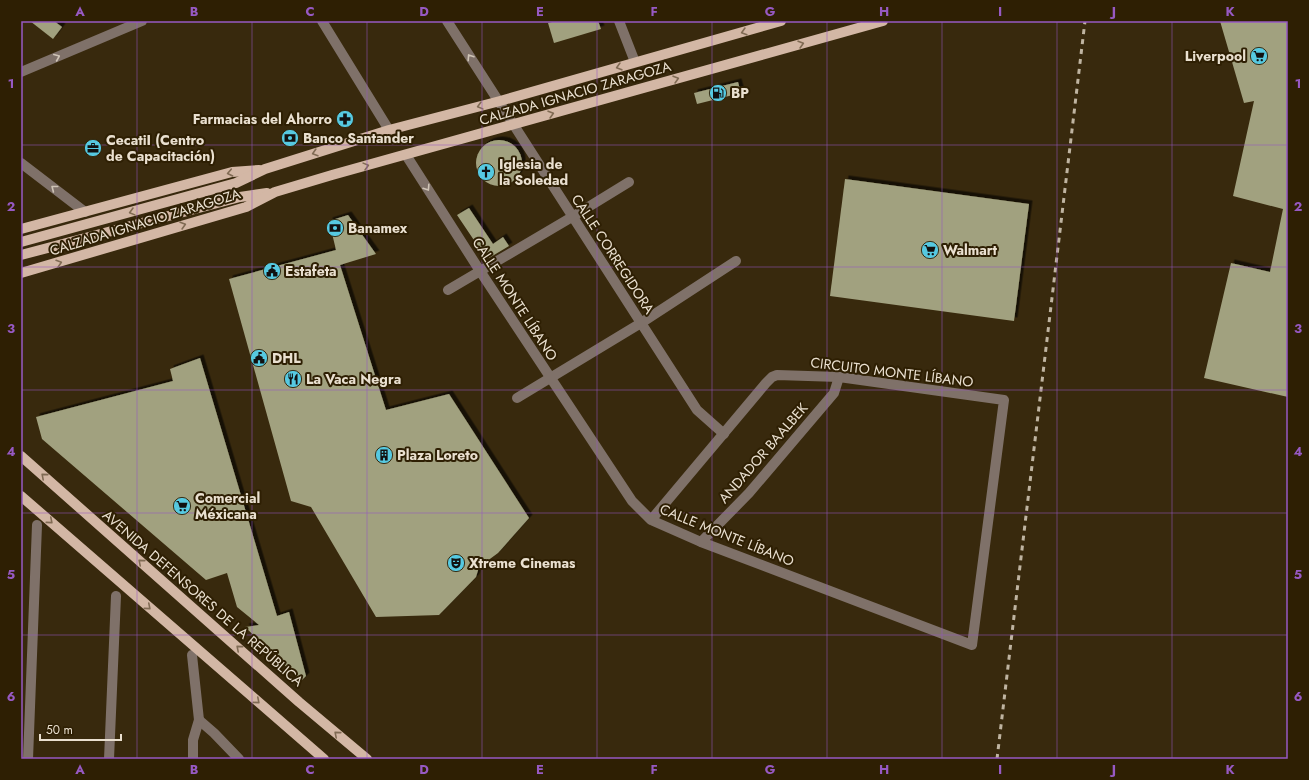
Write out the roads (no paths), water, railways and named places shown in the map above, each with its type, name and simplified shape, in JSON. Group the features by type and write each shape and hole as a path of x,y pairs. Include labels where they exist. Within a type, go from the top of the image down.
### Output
{"main road":[{"name":"CALZADA IGNACIO ZARAGOZA","path":"21,242 236,183 265,169 389,130 500,101 781,21"},
{"name":"CALZADA IGNACIO ZARAGOZA","path":"21,255 240,197 275,192 878,22"},
{"name":"CALZADA IGNACIO ZARAGOZA","path":"21,229 232,172 265,169"},
{"name":"CALZADA IGNACIO ZARAGOZA","path":"21,273 246,207 275,192"},
{"name":"AVENIDA DEFENSORES DE LA REPÚBLICA","path":"21,456 300,702 367,759"},
{"path":"21,496 324,759"}],"street":[{"path":"322,21 389,130"},
{"name":"CALLE CORREGIDORA","path":"447,21 500,101 513,125 697,410 724,434"},
{"path":"619,21 635,62"},
{"path":"21,72 139,22"},
{"name":"CALLE MONTE LÍBANO","path":"406,155 480,271 632,501 651,520 701,542 972,645 1004,400"},
{"path":"21,163 85,212"},
{"path":"448,290 629,182"},
{"path":"517,398 641,323 736,261"},
{"name":"CIRCUITO MONTE LÍBANO","path":"651,520 772,377 777,375 840,378 1004,400"},
{"name":"ANDADOR BAALBEK","path":"701,542 749,493 834,393 840,378"},
{"path":"28,759 37,526"},
{"path":"108,759 116,596"},
{"path":"192,655 199,720 193,740 193,759"},
{"path":"199,720 239,759"}],"railway":[{"path":"997,759 1085,21"}],"place":[{"name":"Liverpool","path":"1259,56"},
{"name":"BP","path":"718,93"},
{"name":"Farmacias del Ahorro","path":"345,119"},
{"name":"Banco Santander","path":"290,138"},
{"name":"CecatiI (Centro de Capacitación)","path":"93,148"},
{"name":"Iglesia de la Soledad","path":"486,172"},
{"name":"Banamex","path":"335,228"},
{"name":"Walmart","path":"930,250"},
{"name":"Estafeta","path":"272,271"},
{"name":"DHL","path":"259,358"},
{"name":"La Vaca Negra","path":"293,379"},
{"name":"Plaza Loreto","path":"384,455"},
{"name":"Comercial Méxicana","path":"182,506"},
{"name":"Xtreme Cinemas","path":"456,563"}]}
